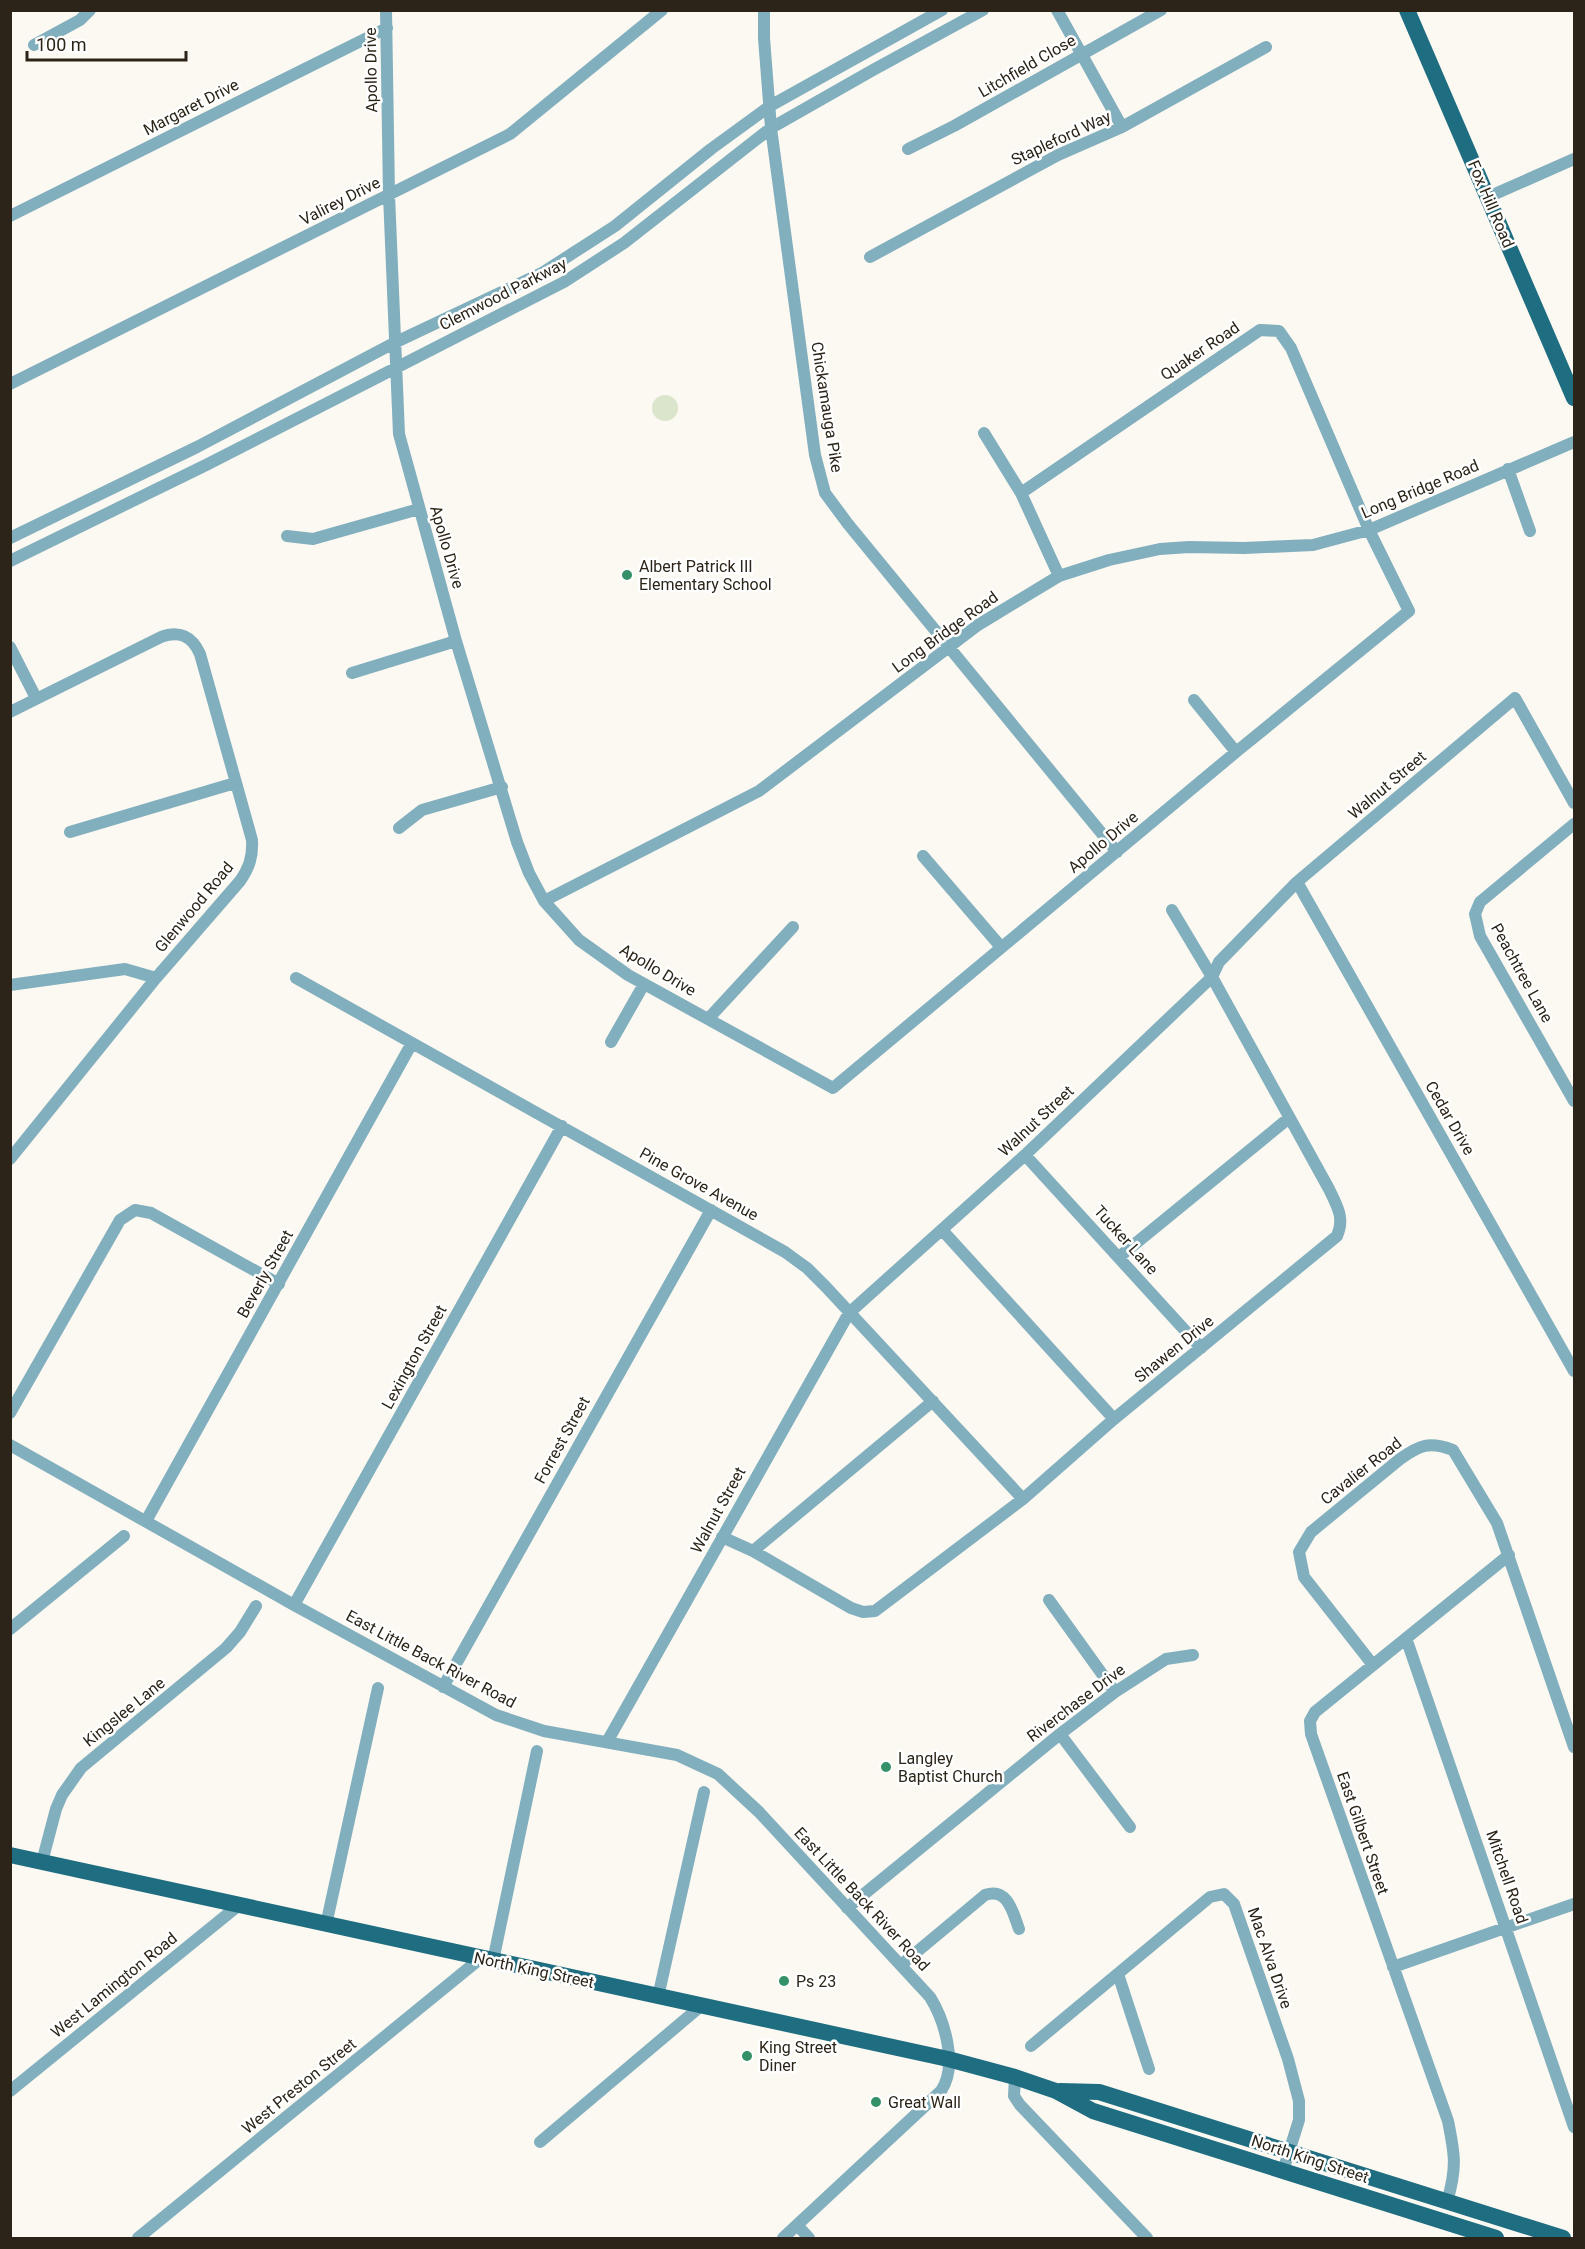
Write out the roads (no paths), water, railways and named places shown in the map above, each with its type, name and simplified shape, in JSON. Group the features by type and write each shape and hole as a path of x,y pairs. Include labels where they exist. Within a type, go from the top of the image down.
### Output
{"main road":[{"name":"Fox Hill Road","path":"1407,10 1575,398"},
{"name":"North King Street","path":"10,1854 326,1925 948,2059 1056,2091 1093,2111 1496,2238"},
{"name":"North King Street","path":"1056,2091 1099,2092 1563,2238"}],"street":[{"path":"34,45 80,20 90,10"},
{"name":"Apollo Drive","path":"386,10 389,195 399,434 456,641 517,842 529,873 544,900 579,940 628,975 833,1088 1409,611 1369,530"},
{"name":"Valirey Drive","path":"10,384 510,134 662,10"},
{"name":"Chickamauga Pike","path":"764,10 771,128 815,456 825,493 1117,852"},
{"name":"Clemwood Parkway","path":"10,538 197,447 394,343 524,282 568,258 615,226 711,149 770,106 942,10"},
{"name":"Clemwood Parkway","path":"10,561 206,465 531,300 600,260 771,128 982,10"},
{"path":"1058,10 1122,127"},
{"name":"Litchfield Close","path":"908,149 954,126 1161,10"},
{"name":"Margaret Drive","path":"10,216 387,28"},
{"name":"Stapleford Way","path":"870,257 1058,155 1122,127 1266,47"},
{"path":"1488,197 1575,159"},
{"name":"Quaker Road","path":"1021,493 1260,330 1270,330 1279,331 1291,348 1369,530"},
{"path":"984,433 1021,493 1059,576"},
{"name":"Long Bridge Road","path":"544,900 759,791 978,625 1059,576 1109,560 1160,549 1312,545 1369,530 1575,442"},
{"path":"1508,469 1530,531"},
{"path":"287,536 314,539 419,509"},
{"name":"Glenwood Road","path":"10,1159 156,978 247,870 252,859 252,840 200,654 195,644 184,635 172,633 161,637 36,698"},
{"path":"351,673 456,641"},
{"path":"10,647 36,698 10,712"},
{"name":"Walnut Street","path":"607,1742 849,1313 943,1231 1212,977 1219,962 1297,882 1515,698 1575,803"},
{"path":"1194,700 1236,752"},
{"path":"70,832 236,783"},
{"path":"399,828 422,810 502,787"},
{"name":"Peachtree Lane","path":"1575,824 1480,902 1475,914 1480,936 1575,1101"},
{"path":"923,856 1001,947"},
{"name":"Cedar Drive","path":"1297,882 1575,1371"},
{"name":"Shawen Drive","path":"722,1536 753,1551 851,1608 863,1612 875,1611 1023,1499 1114,1419 1338,1236 1342,1226 1342,1216 1329,1189 1212,977 1172,910"},
{"path":"708,1019 792,927"},
{"path":"10,985 125,969 156,978"},
{"name":"Pine Grove Avenue","path":"296,978 792,1257 826,1287 1023,1499"},
{"path":"612,1042 644,984"},
{"name":"Beverly Street","path":"146,1521 412,1043"},
{"path":"1119,1257 1289,1118"},
{"name":"Lexington Street","path":"294,1605 562,1126"},
{"name":"Tucker Lane","path":"1025,1155 1201,1348"},
{"path":"10,1413 120,1220 135,1210 151,1213 279,1284"},
{"name":"Forrest Street","path":"443,1687 711,1210"},
{"path":"943,1231 1114,1419"},
{"path":"753,1551 933,1401"},
{"name":"Cavalier Road","path":"1373,1665 1304,1577 1299,1552 1311,1532 1414,1449 1429,1444 1453,1450 1497,1523 1575,1747"},
{"name":"East Little Back River Road","path":"10,1445 294,1605 496,1714 544,1731 677,1755 718,1774 759,1812 930,1997 945,2030 948,2059 948,2078 941,2091 783,2238"},
{"path":"10,1629 124,1536"},
{"name":"East Gilbert Street","path":"1447,2202 1455,2172 1449,2130 1311,1734 1310,1721 1315,1712 1509,1555"},
{"path":"1049,1600 1115,1692"},
{"name":"Kingslee Lane","path":"42,1862 56,1809 66,1788 81,1768 219,1654 240,1632 256,1606"},
{"name":"Mitchell Road","path":"1406,1638 1575,2127"},
{"name":"Riverchase Drive","path":"847,1908 1060,1734 1115,1692 1166,1659 1193,1655"},
{"path":"326,1925 378,1688"},
{"path":"1060,1734 1130,1827"},
{"path":"487,1959 537,1751"},
{"path":"658,1997 704,1792"},
{"path":"901,1965 985,1895 991,1893 998,1894 1010,1904 1019,1929"},
{"name":"Mac Alva Drive","path":"1031,2046 1210,1897 1224,1894 1234,1904 1296,2088 1300,2110 1283,2171"},
{"path":"1393,1966 1575,1904"},
{"name":"West Lamington Road","path":"10,2091 239,1905"},
{"name":"West Preston Street","path":"138,2238 487,1959"},
{"path":"1118,1974 1149,2069"},
{"path":"540,2142 701,2006"},
{"path":"1014,2077 1014,2096 1020,2105 1147,2238"},
{"path":"798,2226 809,2238"}],"place":[{"name":"Albert Patrick III Elementary School","path":"627,575"},
{"name":"Langley Baptist Church","path":"886,1767"},
{"name":"Ps 23","path":"784,1981"},
{"name":"King Street Diner","path":"747,2056"},
{"name":"Great Wall","path":"876,2102"}]}
